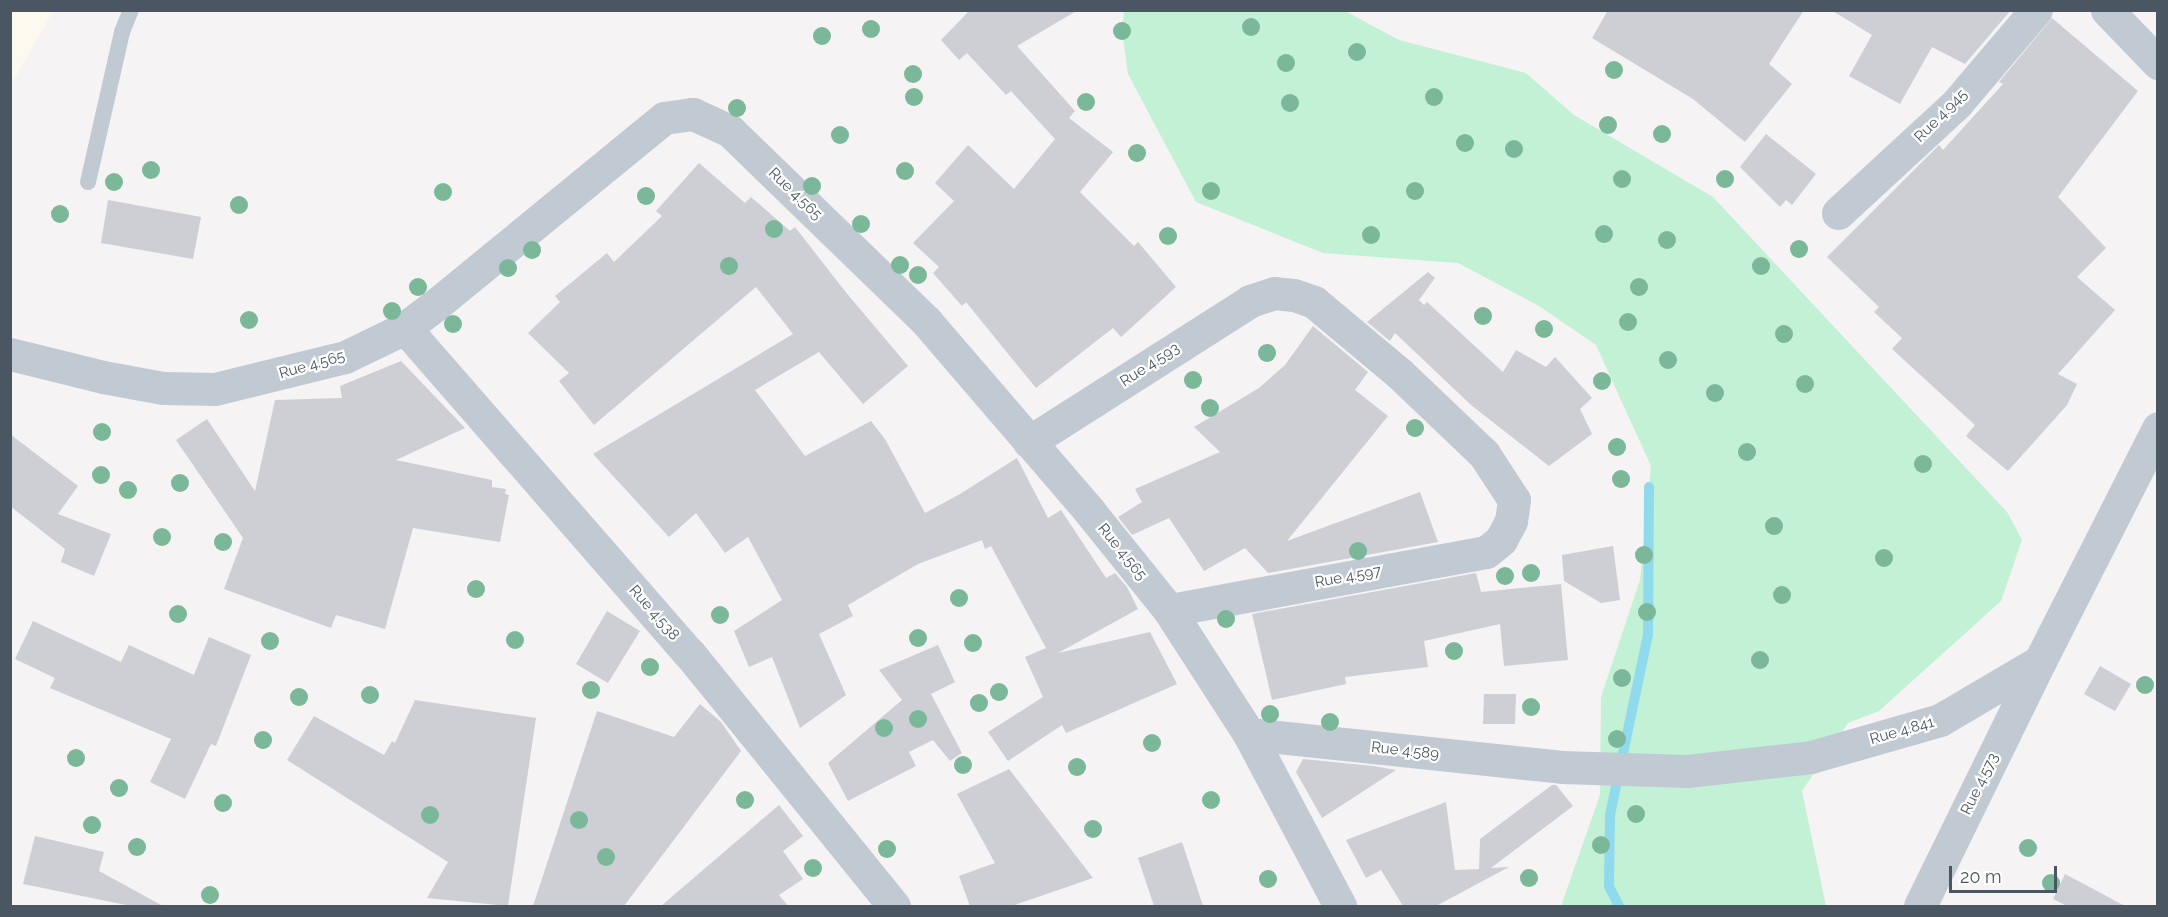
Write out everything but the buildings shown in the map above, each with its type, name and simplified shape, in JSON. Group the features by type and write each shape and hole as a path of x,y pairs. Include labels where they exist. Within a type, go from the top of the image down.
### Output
{"street":[{"name":"Rue 4.945","path":"1838,213 1957,102 2036,10"},
{"path":"2107,10 2157,63"},
{"name":"Rue 4.565","path":"10,354 103,377 163,388 215,389 345,357 405,328 664,118 693,114 730,131 926,321 1170,610 1249,734 1340,906"},
{"name":"Rue 4.593","path":"1029,442 1250,301 1274,293 1294,295 1314,302 1400,374 1484,454 1514,500 1511,521"},
{"name":"Rue 4.538","path":"405,328 689,653 894,906"},
{"path":"2040,661 2157,428"},
{"name":"Rue 4.597","path":"1170,610 1486,552 1501,540 1511,521"},
{"name":"Rue 4.841","path":"1562,767 1687,771 1811,757 1940,720 2040,661"},
{"name":"Rue 4.573","path":"1920,906 2040,661"},
{"name":"Rue 4.589","path":"1249,734 1562,767"}],"lane":[{"path":"88,182 122,32 130,10"}],"shaded area":[{"path":"10,11 53,11 11,85"}],"green space":[{"path":"1124,11 1345,11 1399,40 1526,73 1574,115 1713,197 2007,512 2022,540 2001,601 1879,711 1848,723 1802,791 1826,906 1561,906 1600,795 1601,697 1640,580 1651,466 1596,345 1539,306 1458,263 1323,253 1196,202 1128,74 1122,31"}],"waterway":[{"path":"1619,906 1609,886 1610,815 1648,635 1649,487"}]}
